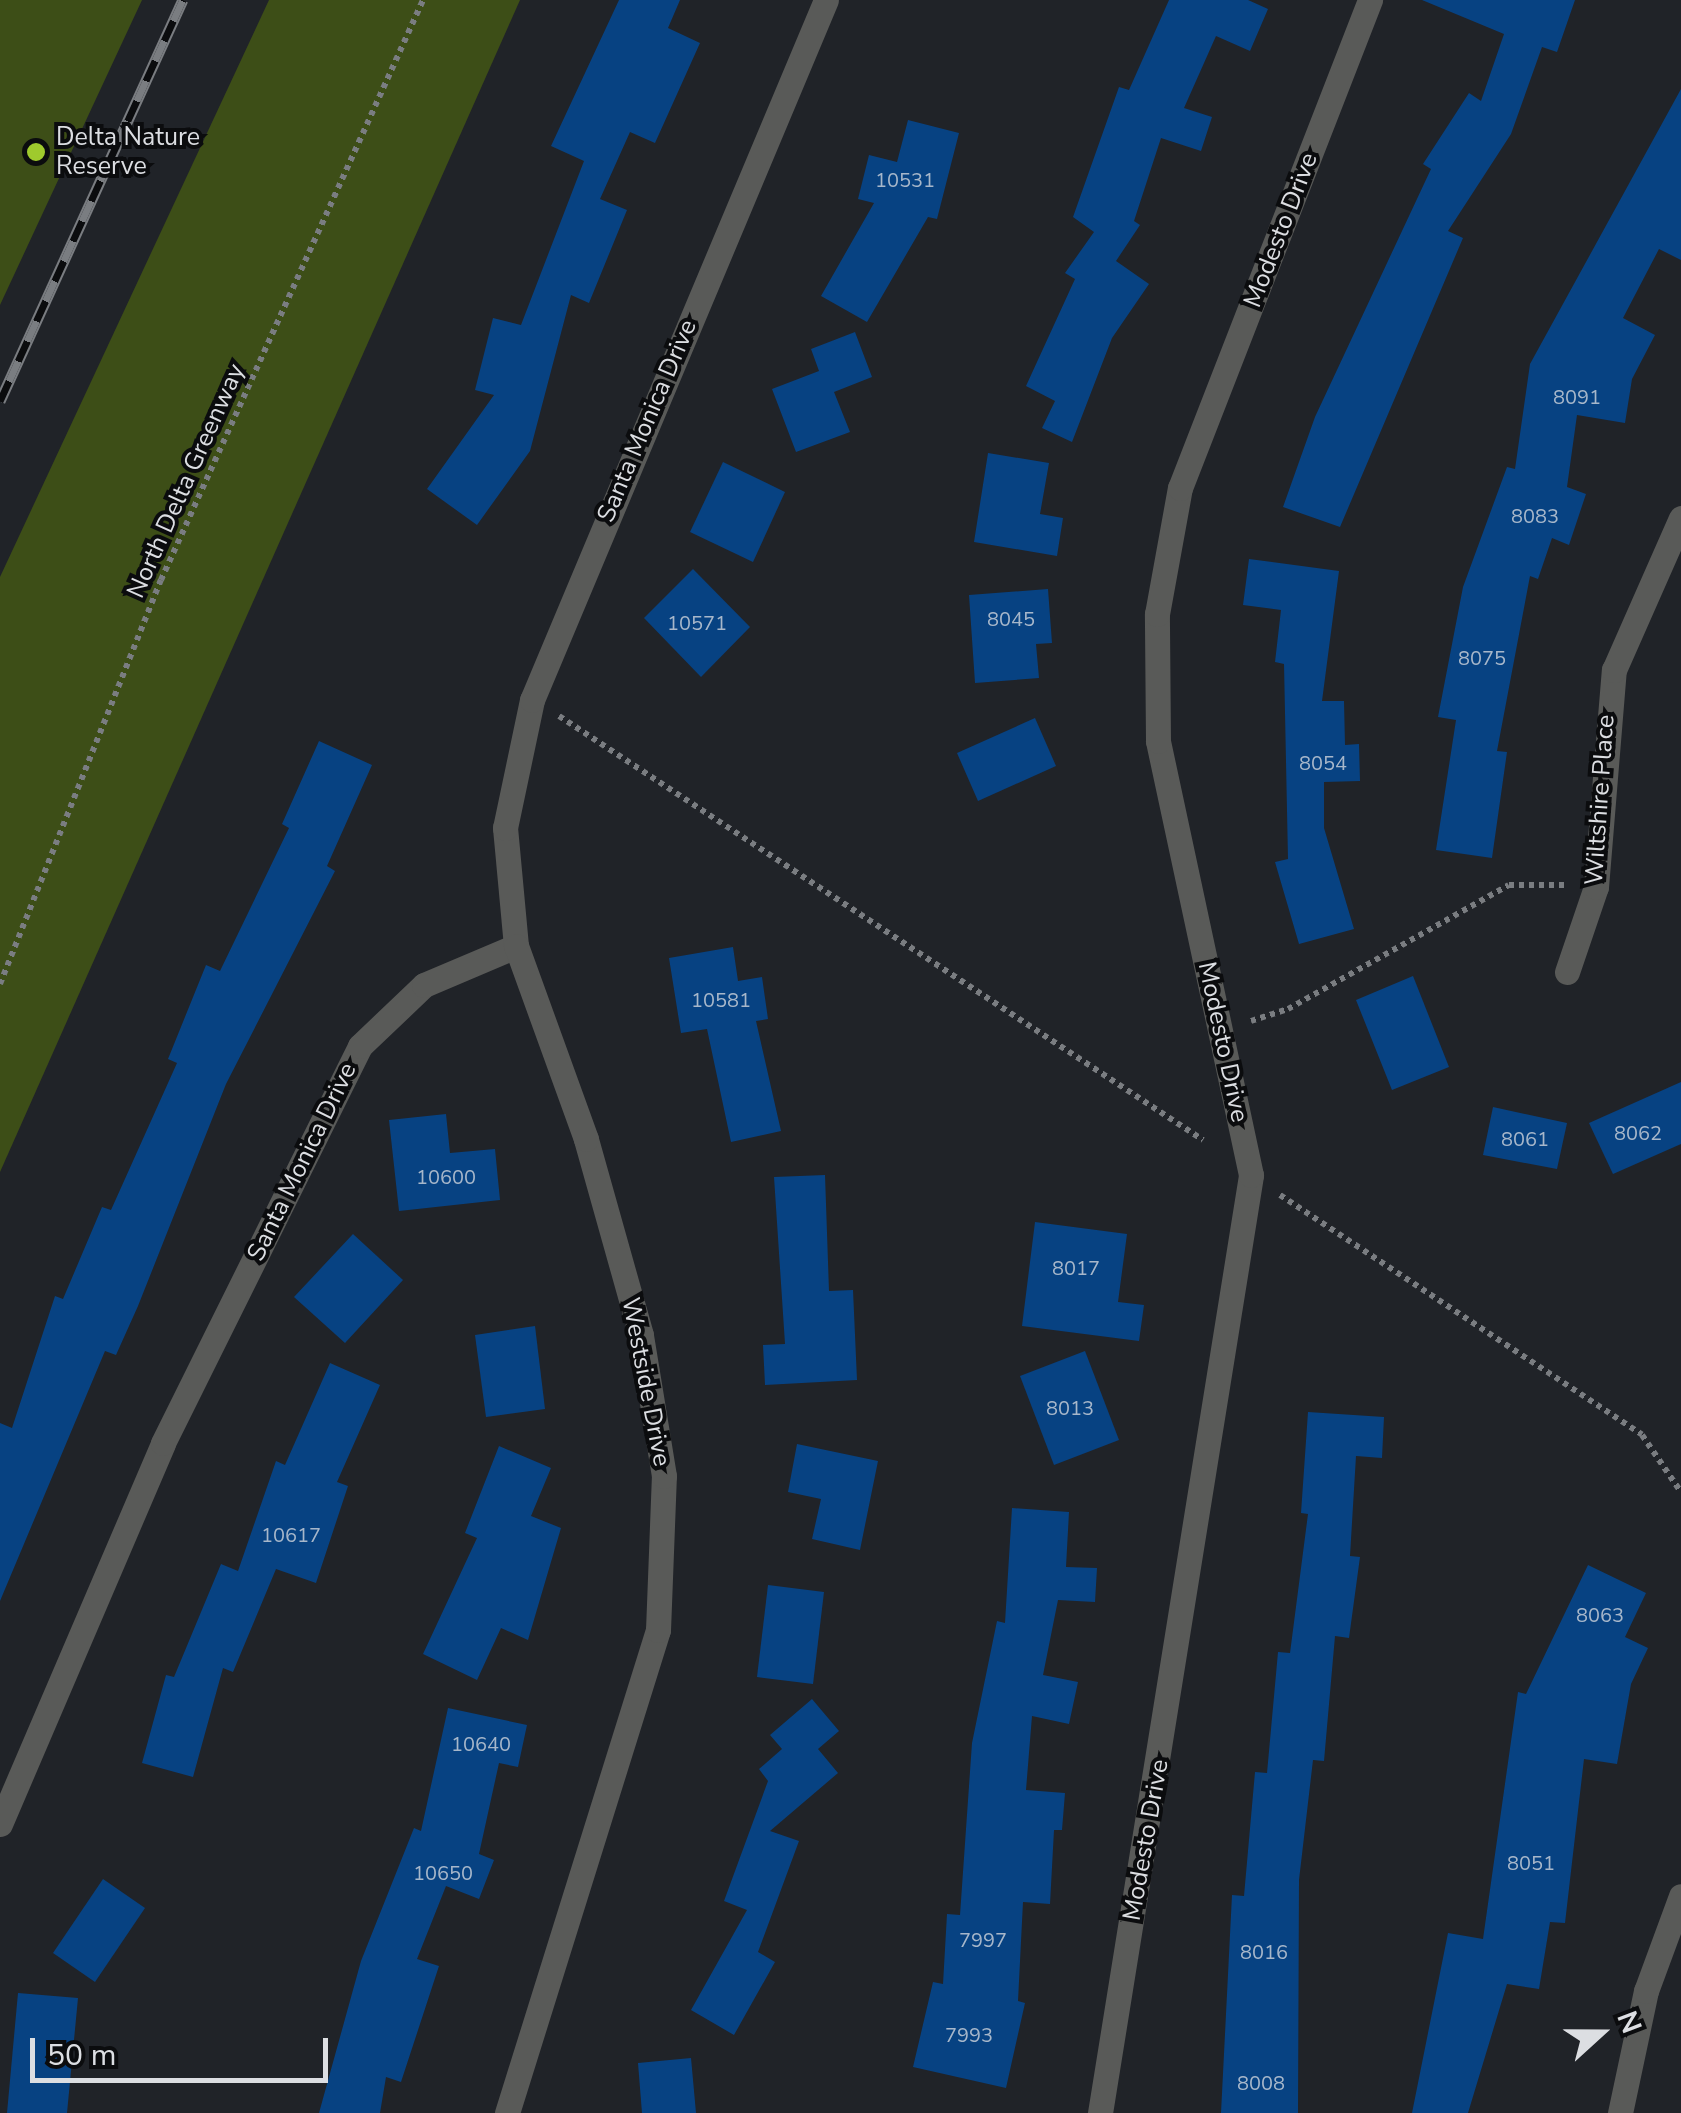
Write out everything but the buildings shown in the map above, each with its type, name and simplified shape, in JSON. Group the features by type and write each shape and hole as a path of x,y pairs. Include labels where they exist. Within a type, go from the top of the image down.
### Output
{"street":[{"name":"Santa Monica Drive","path":"0,1824 163,1443 360,1046 424,985 516,946 505,828 532,700 826,0"},
{"name":"Modesto Drive","path":"1100,2113 1251,1175 1158,741 1157,614 1180,488 1370,0"},
{"name":"Wiltshire Place","path":"1567,972 1596,887 1614,670 1681,518"},
{"name":"Westside Drive","path":"507,2113 658,1630 664,1476 641,1336 606,1210 516,946"},
{"path":"1620,2113 1646,1991 1681,1896"}],"path":[{"name":"North Delta Greenway","path":"0,984 161,580 423,0"},
{"path":"558,716 1203,1140"},
{"path":"1251,1021 1288,1009 1508,885 1596,887"},
{"path":"1278,1193 1642,1434 1681,1492"}],"green space":[{"name":"Delta Nature Reserve","path":"0,0 142,0 0,305"},
{"path":"269,0 520,0 0,1172 0,577"}],"railway":[{"path":"0,401 183,0"}],"place":[{"name":"Delta Nature Reserve","path":"36,152"}]}
